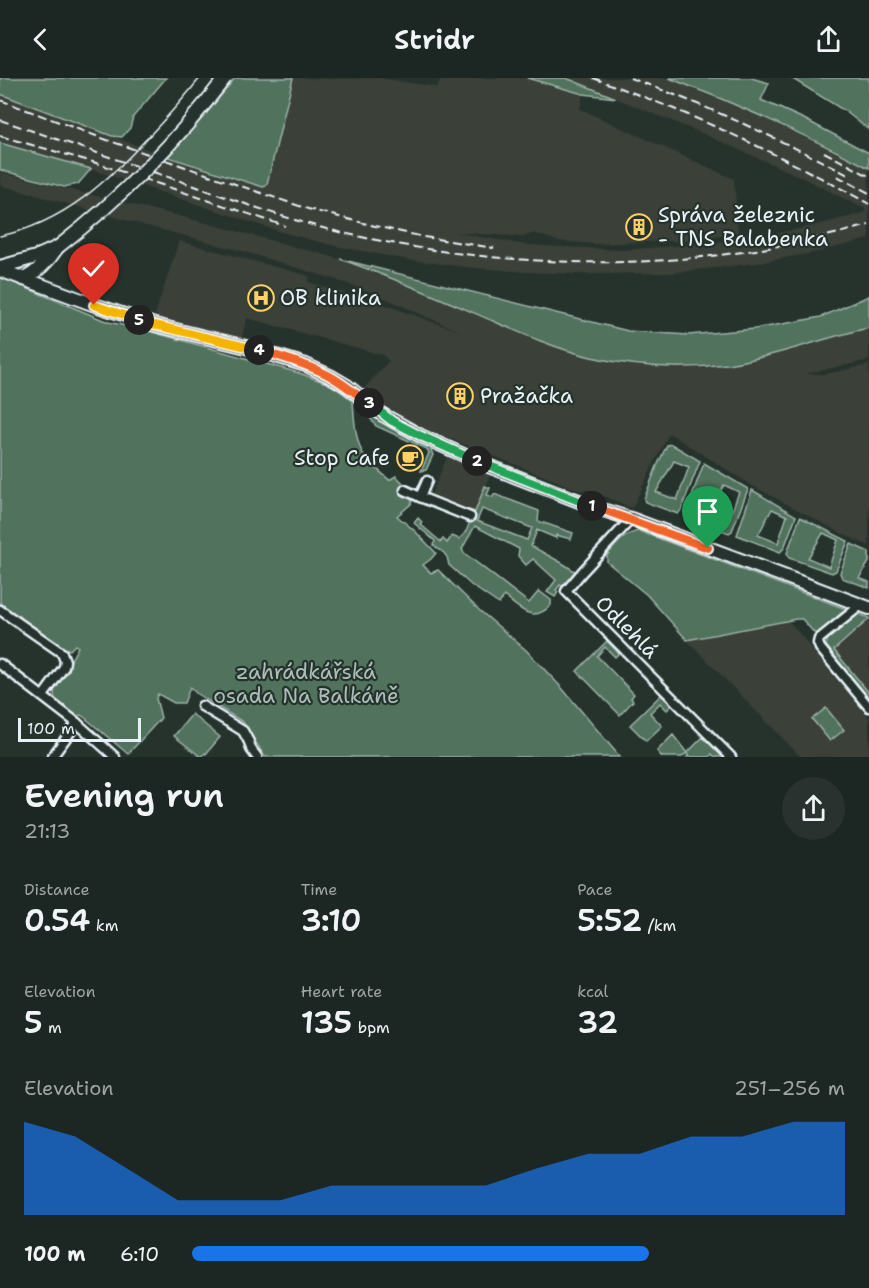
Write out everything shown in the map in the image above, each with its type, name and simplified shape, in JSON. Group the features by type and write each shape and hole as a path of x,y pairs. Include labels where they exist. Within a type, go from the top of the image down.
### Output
{"main road":[{"path":"30,281 28,271 33,265 98,215 144,171 190,122 225,78"},
{"path":"30,281 49,261 58,247"},
{"path":"0,268 36,257 58,247"},
{"path":"49,261 47,272 57,291"},
{"path":"0,268 57,291 155,325 246,347 306,365 347,386 383,415 421,436 486,465 865,606"}],"street":[{"path":"420,497 427,481"},
{"path":"405,490 470,517"},
{"name":"Odlehlá","path":"632,519 566,591 731,757"},
{"path":"865,606 819,639 818,643 869,707"},
{"path":"0,609 62,653 65,661 64,667 43,696"},
{"path":"0,664 77,723 115,757"},
{"path":"202,706 243,731 256,757"},
{"path":"52,757 77,723"},
{"path":"244,757 251,748"}],"shaded area":[{"path":"293,78 379,78 437,87 441,78 527,78 583,94 580,109 734,179 738,233 698,240 597,244 558,241 534,233 523,237 453,232 526,245 622,250 753,238 864,213 865,209 799,176 566,78 669,78 770,119 869,168 869,239 817,252 757,263 669,273 577,274 466,267 403,259 331,245 281,232 91,169 0,143 0,94 168,157 263,187 268,184"},
{"path":"0,172 340,259 382,273 531,337 591,357 654,366 692,367 727,364 869,328 869,360 805,374 825,374 869,365 869,546 751,485 669,433 632,508 590,490 579,490 423,428 399,416 365,387 389,361 383,355 247,318 241,340 162,319 155,315 179,241 309,276 308,282 386,305 461,332 378,295 334,279 242,251 0,185"},
{"path":"448,455 491,473 475,512 431,495"},
{"path":"869,619 869,693 834,650"},
{"path":"789,621 869,718 869,757 801,757 687,640"}],"green space":[{"path":"0,78 166,78 133,117 130,128 122,137 112,136 0,94"},
{"path":"235,78 293,78 267,184 263,187 168,157"},
{"path":"527,78 566,78 616,98 583,94"},
{"path":"669,78 751,78 769,83 761,100 804,119 869,153 869,168 770,120"},
{"path":"791,78 869,78 869,130 845,111"},
{"path":"0,143 91,169 78,184 64,187 0,170"},
{"path":"340,259 628,331 688,335 755,329 821,317 869,296 869,328 763,357 727,364 676,367 624,363 578,354 553,346"},
{"name":"zahrádkářská osada Na Balkáně","path":"0,277 108,322 145,330 299,373 332,385 353,401 356,433 362,452 389,480 396,476 404,484 401,491 413,498 411,504 397,516 436,553 423,565 431,573 438,570 479,610 526,650 561,687 620,757 265,757 243,722 197,694 190,687 184,703 174,703 158,694 156,698 161,718 128,754 84,717 81,715 74,717 55,702 54,691 78,647 75,645 70,650 64,648 0,603"},
{"path":"372,414 391,428 430,447 433,455 426,470 421,471 429,453 427,449 376,426 370,418"},
{"path":"671,444 700,461 678,514 645,502 644,499 667,445","holes":["674,461 689,467 677,500 656,492"]},
{"path":"704,463 748,489 732,531 729,533 688,518 685,514","holes":["724,485 739,492 727,524 706,516"]},
{"path":"485,486 490,488 487,495 493,497 494,494 539,511 538,521 573,533 571,539 556,535 556,538 537,530 531,546 576,572 564,587 560,585 555,597 547,592 556,580 533,559 526,565 518,556 519,549 475,526 462,549 464,553 529,603 539,591 551,600 551,605 544,611 532,614 521,610 504,596 499,604 471,585 449,565 444,553 433,545 435,541 414,523 418,518 422,522 420,524 441,542 443,539 447,543 452,536 459,539 465,533 470,518 469,510 475,512","holes":["482,509 532,528 527,540 477,521"]},
{"path":"752,490 796,516 784,548 780,552 737,535","holes":["772,509 787,516 778,543 758,535"]},
{"path":"800,517 848,541 836,571 832,573 789,558 787,553","holes":["823,533 838,540 829,567 808,558"]},
{"path":"639,531 846,609 816,635 802,619 796,619 687,640 647,595 607,562 607,555 618,543 630,534"},
{"path":"851,544 869,552 869,562 859,578 869,582 869,588 842,578 840,573"},
{"path":"857,613 869,619 834,650 869,693 869,699 826,644 829,637"},
{"path":"607,641 619,653 615,657 605,647 597,656 634,694 631,698 633,701 620,715 577,671"},
{"path":"661,695 672,705 667,710 660,703 650,713 662,726 646,741 630,725"},
{"path":"826,708 844,730 830,741 812,719"},
{"path":"192,714 220,737 201,757 174,736"},
{"path":"673,735 687,753 682,757 662,757 657,751"},
{"path":"703,737 723,757 715,757 712,754 709,757 687,757 687,753"}],"tram line":[{"path":"0,236 45,221 65,210 102,183 135,151 200,78"}],"railway":[{"path":"593,78 734,135 869,204"},
{"path":"630,78 741,123 848,175"},
{"path":"0,100 107,140 308,209 424,237 494,248"},
{"path":"0,120 317,226 431,250 480,256 580,262 679,259 781,246 869,225"},
{"path":"0,136 93,162 285,226"},
{"path":"824,152 869,176"},
{"path":"837,176 869,193"}],"place":[{"name":"Správa železnic - TNS Balabenka","path":"639,227"},
{"name":"OB klinika","path":"261,298"},
{"name":"Pražačka","path":"460,396"},
{"name":"Stop Cafe","path":"410,458"}],"route":[{"path":"94,305 155,325 246,347 306,365 347,386 383,415 421,436 486,465 708,548"}]}
